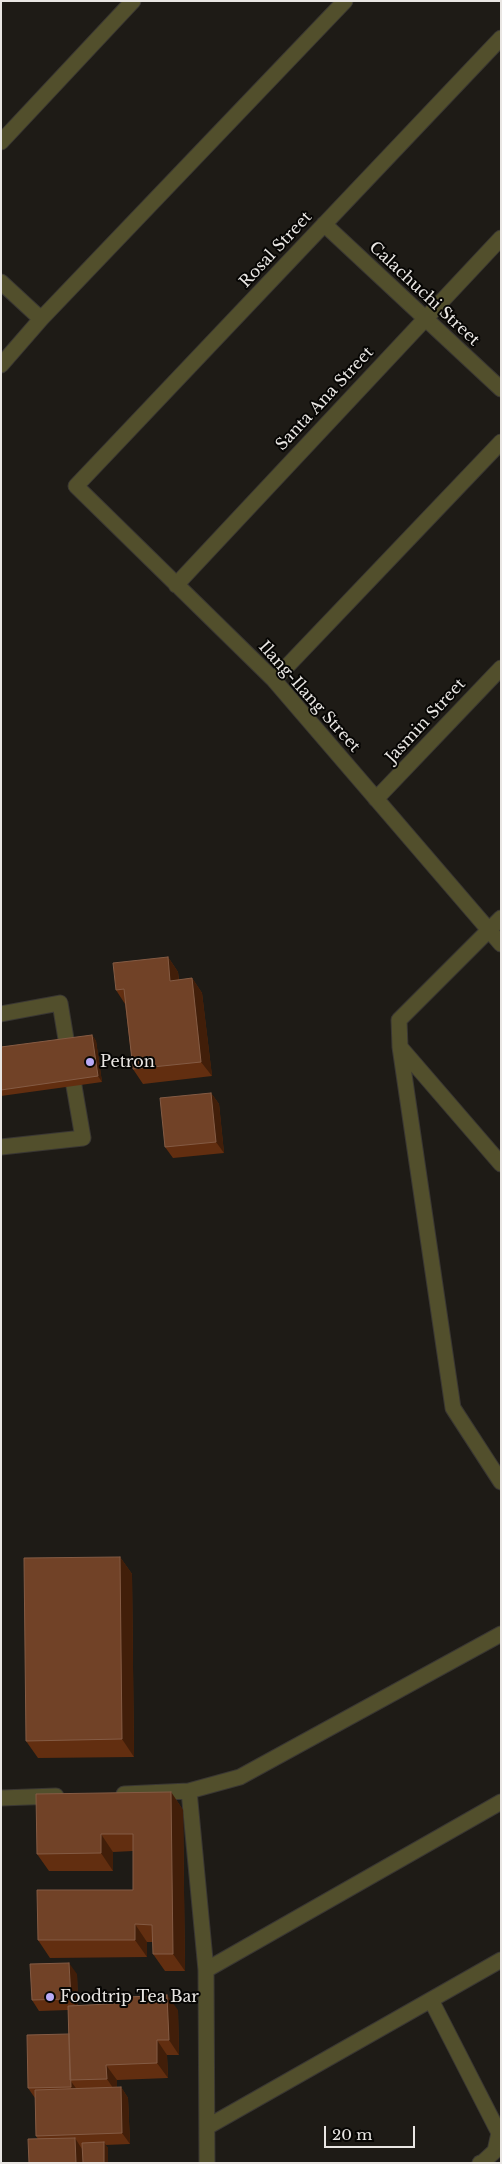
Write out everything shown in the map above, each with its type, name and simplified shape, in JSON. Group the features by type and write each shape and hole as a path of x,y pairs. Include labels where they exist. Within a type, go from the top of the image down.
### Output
{"street":[{"path":"1,142 133,1"},
{"path":"1,365 41,319 345,1"},
{"name":"Rosal Street","path":"76,486 501,38"},
{"name":"Calachuchi Street","path":"324,224 501,389"},
{"name":"Santa Ana Street","path":"176,584 501,238"},
{"path":"1,282 41,319"},
{"path":"274,680 501,442"},
{"name":"Ilang-Ilang Street","path":"76,486 274,680 501,944"},
{"name":"Jasmin Street","path":"376,799 501,668"},
{"path":"501,918 399,1020 400,1047 452,1408 501,1482"},
{"path":"1,1014 60,1003 68,1045"},
{"path":"400,1047 501,1164"},
{"path":"1,1147 83,1138 74,1086"},
{"path":"110,1794 189,1791 240,1777 501,1634"},
{"path":"189,1791 206,1970 207,2163"},
{"path":"1,1798 70,1796"},
{"path":"206,1970 501,1802"},
{"path":"207,2127 501,1960"},
{"path":"431,2000 499,2133 495,2151 480,2163"}],"building":[{"path":"168,957 170,981 192,978 201,1062 133,1069 124,989 116,990 113,963"},
{"path":"92,1035 98,1076 1,1090 1,1047"},
{"path":"211,1093 216,1142 165,1147 160,1098"},
{"path":"120,1557 122,1739 26,1741 24,1558"},
{"path":"171,1792 173,1954 153,1954 152,1925 135,1924 135,1940 38,1940 37,1890 133,1890 133,1834 101,1834 101,1853 37,1854 36,1794"},
{"path":"69,1963 71,1999 32,2000 30,1964"},
{"path":"167,1995 169,2040 157,2040 157,2063 106,2065 107,2079 70,2080 68,2006 129,2003 129,1997"},
{"path":"69,2034 71,2087 28,2088 27,2035"},
{"path":"121,2087 122,2133 36,2136 35,2090"},
{"path":"75,2138 76,2163 29,2163 28,2139"},
{"path":"104,2142 104,2163 83,2163 82,2143"}],"place":[{"name":"Petron","path":"90,1062"},
{"name":"Foodtrip Tea Bar","path":"50,1997"}]}
